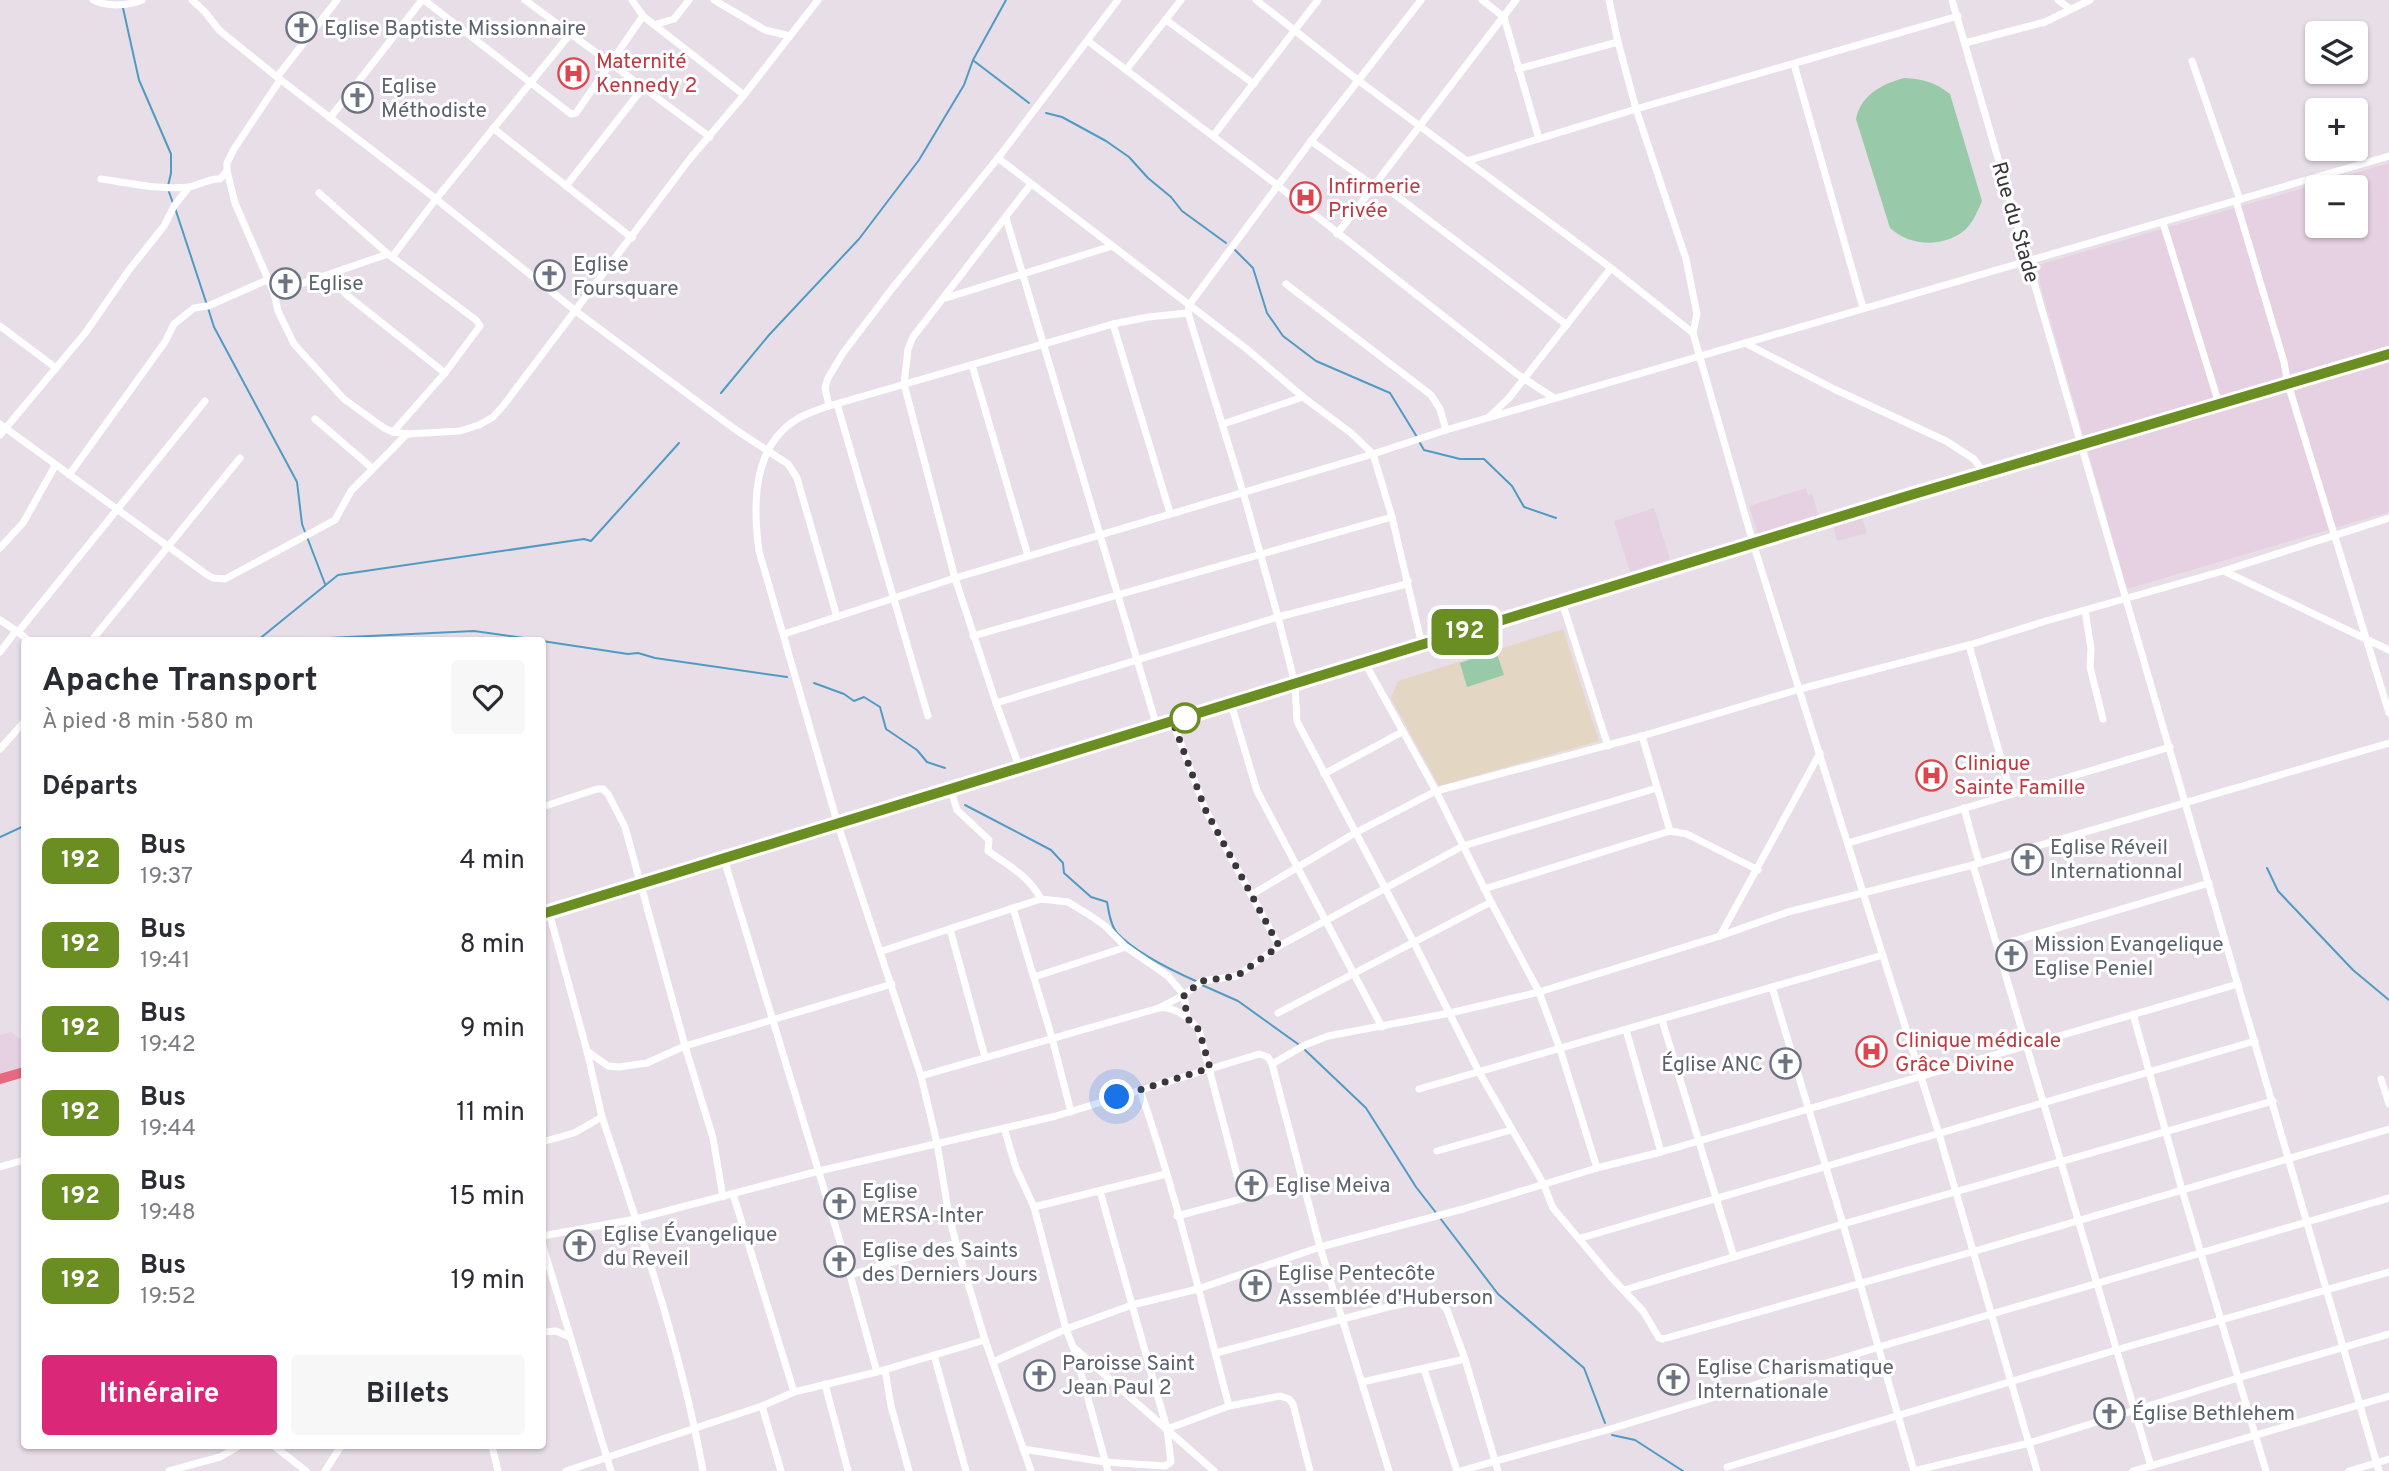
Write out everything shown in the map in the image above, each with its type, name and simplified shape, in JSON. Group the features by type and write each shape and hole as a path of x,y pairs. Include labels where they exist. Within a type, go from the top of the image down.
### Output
{"highway":[{"path":"546,913 1753,543 2389,354"},
{"path":"0,1079 21,1073"}],"street":[{"path":"93,0 97,3 127,5 142,0"},
{"path":"192,0 219,30 436,198 577,312 736,430 788,464 797,478 836,617"},
{"path":"325,0 335,3 279,78 234,149 227,163 227,171 235,203 274,293 287,331 305,358 344,400 384,428 407,434 460,431 493,417 577,312 690,160 818,0"},
{"path":"330,118 423,0 573,114 643,16"},
{"path":"526,0 642,89 710,137"},
{"path":"632,0 643,16 744,95"},
{"path":"654,25 674,19 689,0"},
{"path":"713,0 765,30 790,36"},
{"path":"928,716 833,405 825,388 843,353 998,158 1118,0"},
{"path":"1126,70 1181,0"},
{"path":"1256,0 1693,333"},
{"path":"1213,136 1318,0"},
{"path":"1031,1471 985,1340 956,1243 921,1076 882,951 838,825 759,551 755,524 760,475 768,451 793,422 833,405 1113,324 1188,309 1277,185 1421,0"},
{"path":"1482,0 1504,17 1539,139"},
{"path":"1337,234 1516,0"},
{"path":"1609,0 1636,109 1686,259 1697,314 1693,333 1753,543 1922,1076 2037,1471"},
{"name":"Rue du Stade","path":"1952,0 2378,1467"},
{"path":"2058,0 2070,9"},
{"path":"1965,43 2045,22 2090,0"},
{"path":"1466,161 1958,16"},
{"path":"1166,20 1254,84"},
{"path":"274,293 390,255 570,33"},
{"path":"1088,41 1523,378 1554,398"},
{"path":"1518,69 1618,42"},
{"path":"2192,61 2238,201 2288,384 2336,533 2389,713"},
{"path":"1794,64 1863,308"},
{"path":"566,187 642,89"},
{"path":"493,128 632,238"},
{"path":"1311,141 1375,184 1567,325"},
{"path":"785,634 955,578 1446,430 2389,156"},
{"path":"998,158 1188,309 1265,364 1373,454 1392,517 1422,645"},
{"path":"101,179 189,187 213,178 220,179 227,171"},
{"path":"1020,769 955,578 904,384 908,349 914,337 1031,184"},
{"path":"189,187 174,206 164,226 129,270 86,332 2,429 213,578 225,579 335,520 351,491 407,434"},
{"path":"319,192 390,255 476,320 480,326 445,373 393,432"},
{"path":"1006,218 1157,727"},
{"path":"2163,223 2219,404"},
{"path":"945,298 1112,246"},
{"path":"1486,420 1509,398 1611,268"},
{"path":"338,272 340,288 348,296 445,373"},
{"path":"69,475 165,342 174,324 194,308 208,306 267,280"},
{"path":"1286,284 1431,395 1440,409 1446,430"},
{"path":"1188,309 1278,617 1295,684 1297,721 1479,1072 1543,1184 1553,1208 1648,1317 1656,1335 1663,1339 1972,1252 2389,1129"},
{"path":"1113,324 1170,513"},
{"path":"0,326 56,368"},
{"path":"1745,343 1834,390 1947,441 1974,459 1984,473"},
{"path":"972,365 1028,556"},
{"path":"1223,424 1303,397"},
{"path":"0,652 205,401"},
{"path":"315,419 372,468"},
{"path":"94,637 240,457"},
{"path":"0,548 23,523 55,466"},
{"path":"973,636 1392,517"},
{"path":"1251,895 1355,833 1436,791 1642,737 1800,689 1969,645 2389,518"},
{"path":"2223,570 2389,650"},
{"path":"996,703 1278,617 1408,582"},
{"path":"1563,602 1608,746"},
{"path":"2085,610 2091,649 2090,667 2103,719"},
{"path":"0,620 24,637"},
{"path":"1969,645 2011,794"},
{"path":"1365,663 1436,791 1539,992 1560,1049 1597,1168"},
{"path":"1231,704 1257,791 1382,1027"},
{"path":"1173,722 1205,809 1279,946"},
{"path":"0,749 21,725"},
{"path":"1324,774 1402,732"},
{"path":"1642,737 1670,831"},
{"path":"1272,1064 1305,1045 1328,1036 1450,1013 1539,992 1776,916 1976,864 2389,743"},
{"path":"1848,843 2170,747"},
{"path":"1720,936 1819,754"},
{"path":"921,1076 1158,1008 1184,995 1202,981 1237,976 1279,946 1463,846 1657,788"},
{"path":"546,806 603,789 625,827 639,885 713,1138 723,1197"},
{"path":"951,790 957,810 989,840 988,851 1019,871 1034,886 1041,899"},
{"path":"1964,808 1997,946 2151,1466"},
{"path":"1484,889 1670,831 1687,834 1758,870"},
{"path":"724,859 877,1373"},
{"path":"1997,946 2209,883"},
{"path":"882,951 1041,899 1068,902 1105,926 1126,947 1168,976 1184,995 1187,1018"},
{"path":"1278,1013 1491,902"},
{"path":"1013,908 1052,1038 1070,1112"},
{"path":"546,913 587,1051 602,1116 686,1384 703,1471"},
{"path":"950,929 985,1057"},
{"path":"1034,977 1126,947"},
{"path":"1419,1089 1883,955"},
{"path":"993,1362 1066,1329 1132,1305 1198,1289 1320,1247 1463,1209 2238,984"},
{"path":"587,1051 600,1062 619,1067 647,1063 685,1046 892,985"},
{"path":"1772,987 1914,1471 2029,1443 2389,1334"},
{"path":"1158,1008 1172,1009 1187,1018 1199,1030 1243,1198"},
{"path":"2133,1014 2182,1190 2266,1471"},
{"path":"1662,1020 1734,1257"},
{"path":"1626,1030 1661,1152"},
{"path":"1581,1238 2255,1041"},
{"path":"546,1235 636,1219 818,1171 1070,1112 1259,1054 1268,1057 1272,1064 1320,1247 1389,1471"},
{"path":"2381,1079 2389,1104"},
{"path":"1140,1090 1166,1174 1229,1406"},
{"path":"1624,1290 1843,1224 2273,1101"},
{"path":"546,1141 574,1133 602,1116"},
{"path":"1004,1128 1016,1168 1034,1207 1066,1329 1108,1471"},
{"path":"1437,1151 1511,1130"},
{"path":"0,1167 21,1161"},
{"path":"1034,1207 1166,1174"},
{"path":"1177,1216 1302,1182"},
{"path":"1023,1449 1105,1462 1169,1465 1171,1462 1167,1429 1100,1191"},
{"path":"733,1194 794,1392"},
{"path":"1424,1369 1459,1471 1607,1430 2389,1198"},
{"path":"850,1275 956,1243"},
{"path":"546,1256 611,1471"},
{"path":"1727,1467 2116,1350 2389,1272"},
{"path":"1216,1353 1430,1298 1440,1301 1447,1310 1465,1359 1498,1471"},
{"path":"546,1332 556,1331 570,1337"},
{"path":"566,1471 762,1406 794,1392 877,1373 985,1340"},
{"path":"1073,1348 1214,1471"},
{"path":"934,1355 966,1471"},
{"path":"1362,1382 1465,1359"},
{"path":"885,1370 891,1406 909,1471"},
{"path":"825,1384 848,1471"},
{"path":"1167,1429 1229,1406 1280,1396 1289,1399 1293,1404 1310,1471"},
{"path":"2133,1471 2389,1396"},
{"path":"762,1406 781,1471"},
{"path":"169,1471 220,1457 234,1449"},
{"path":"278,1449 306,1471"},
{"path":"325,1471 339,1449"},
{"path":"493,1449 498,1471"},
{"path":"2349,1471 2378,1467 2389,1460"}],"shaded area":[{"path":"2389,163 2389,512 2127,589 2035,266 2305,187 2305,238 2368,238 2368,175 2348,175"},
{"path":"1806,488 1808,495 1812,494 1819,516 1758,535 1749,506"},
{"path":"1654,508 1670,559 1630,572 1614,521"},
{"path":"1862,517 1867,533 1837,541 1833,525"},
{"path":"1563,629 1599,741 1439,786 1391,698 1398,681"},
{"path":"11,1032 21,1040 21,1068 0,1074 0,1035"}],"green space":[{"path":"1904,78 1928,82 1950,94 1982,201 1968,227 1943,241 1915,241 1890,228 1856,119 1868,97 1888,84"},
{"path":"1496,651 1504,675 1467,687 1460,663"}],"waterway":[{"path":"721,393 769,335 859,239 919,160 964,85 973,60 1006,0"},
{"path":"123,8 139,80 171,154 168,186"},
{"path":"974,61 1029,103"},
{"path":"1046,113 1062,117 1129,157 1182,211 1226,243"},
{"path":"169,192 173,203"},
{"path":"175,208 206,302"},
{"path":"1235,250 1253,268 1267,313 1283,336 1316,361 1390,393 1417,437"},
{"path":"208,308 214,327 297,482 305,532"},
{"path":"262,637 338,575 584,539 591,541 679,443"},
{"path":"1420,443 1424,450 1460,459 1484,459 1512,486 1524,507 1556,518"},
{"path":"307,537 325,584"},
{"path":"349,637 474,631 517,637"},
{"path":"546,642 787,677"},
{"path":"814,683 844,694 854,701 864,697 880,707 886,729 917,750 927,762 945,768"},
{"path":"965,805 1051,850 1063,863 1064,873 1091,897 1107,902 1117,933 1155,961 1198,982"},
{"path":"0,837 21,827"},
{"path":"2267,868 2278,891 2353,970 2389,1000"},
{"path":"1202,985 1238,1001 1298,1044"},
{"path":"1305,1050 1366,1108 1416,1187 1437,1214"},
{"path":"1440,1218 1498,1294 1584,1368 1605,1423"},
{"path":"1612,1435 1635,1440 1683,1471"}],"bus line":[{"name":"192","path":"546,913 1914,494 2389,354"}],"place":[{"name":"Eglise Baptiste Missionnaire","path":"301,28"},
{"name":"Maternité Kennedy 2","path":"573,73"},
{"name":"Eglise Méthodiste","path":"358,98"},
{"name":"Infirmerie Privée","path":"1305,198"},
{"name":"Eglise Foursquare","path":"550,276"},
{"name":"Eglise","path":"285,283"},
{"name":"Clinique Sainte Famille","path":"1931,775"},
{"name":"Eglise Réveil Internationnal","path":"2027,859"},
{"name":"Mission Evangelique Eglise Peniel","path":"2011,956"},
{"name":"Clinique médicale Grâce Divine","path":"1872,1052"},
{"name":"Église ANC","path":"1786,1064"},
{"name":"Eglise Meiva","path":"1252,1185"},
{"name":"Eglise MERSA-Inter","path":"839,1203"},
{"name":"Eglise Évangelique du Reveil","path":"580,1246"},
{"name":"Eglise des Saints des Derniers Jours","path":"839,1262"},
{"name":"Eglise Pentecôte Assemblée d'Huberson","path":"1255,1285"},
{"name":"Paroisse Saint Jean Paul 2","path":"1039,1375"},
{"name":"Eglise Charismatique Internationale","path":"1674,1379"},
{"name":"Église Bethlehem","path":"2109,1413"}],"route":[{"path":"1117,1097 1210,1068 1199,1030 1187,1018 1184,995 1199,982 1237,976 1279,946 1205,809 1173,722 1185,718"}]}
